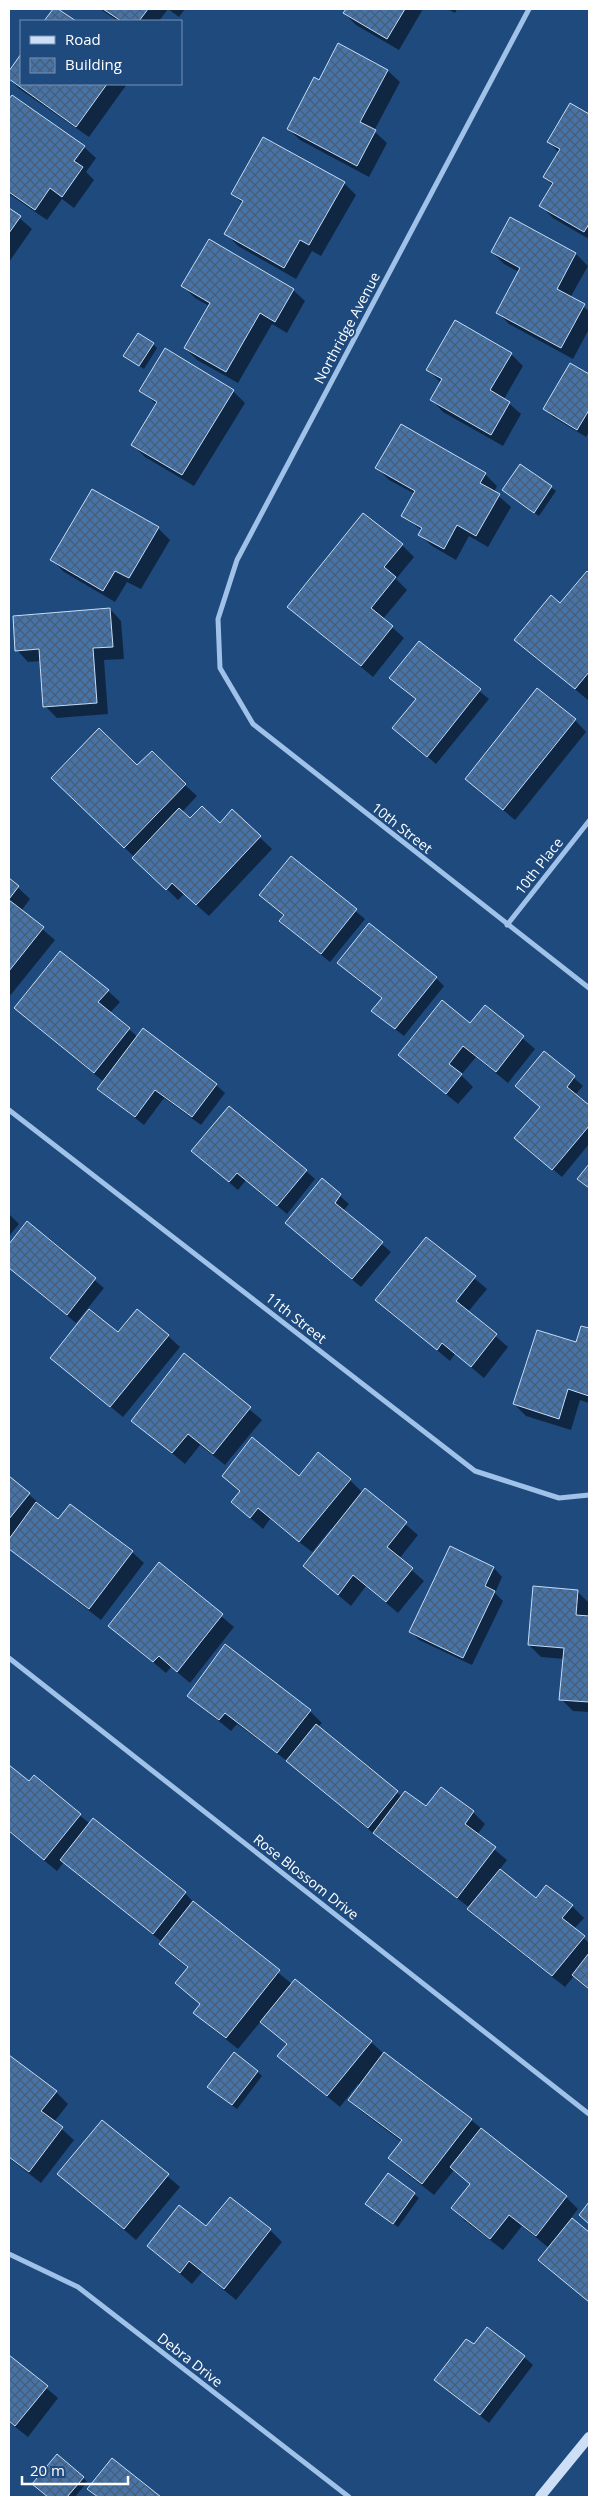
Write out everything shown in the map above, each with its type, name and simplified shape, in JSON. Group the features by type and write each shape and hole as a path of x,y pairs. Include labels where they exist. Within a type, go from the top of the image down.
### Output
{"street":[{"name":"Northridge Avenue","path":"220,668 218,619 237,560 529,9"},
{"name":"10th Street","path":"220,668 253,724 589,988"},
{"name":"10th Place","path":"507,925 589,821"},
{"name":"11th Street","path":"9,1110 475,1471 559,1498 589,1495"},
{"name":"Rose Blossom Drive","path":"9,1658 589,2114"},
{"name":"Debra Drive","path":"9,2254 78,2287 349,2497"},
{"path":"540,2497 589,2436"}],"building":[{"path":"53,9 58,9 74,20 45,20"},
{"path":"103,9 148,9 140,20 120,20"},
{"path":"346,9 405,9 387,39 343,13"},
{"path":"338,43 388,70 360,122 376,130 357,166 287,129 314,77 319,80"},
{"path":"20,55 20,85 106,85 76,127 9,79 9,71"},
{"path":"12,95 85,146 74,161 83,167 62,197 50,188 35,210 9,192 9,99"},
{"path":"570,103 589,114 589,224 584,232 539,206 553,183 543,177 560,149 547,142"},
{"path":"263,137 345,182 309,245 300,240 284,268 224,234 243,201 231,194"},
{"path":"9,208 21,216 9,233"},
{"path":"510,217 576,253 557,289 585,304 561,348 496,313 520,268 491,252"},
{"path":"209,239 294,289 275,322 260,313 226,372 184,348 210,303 181,286"},
{"path":"455,320 512,353 490,390 510,402 491,435 430,400 442,379 426,370"},
{"path":"138,333 154,343 139,366 123,356"},
{"path":"165,348 234,390 182,475 131,445 157,402 139,391"},
{"path":"570,363 589,374 589,410 577,430 543,409"},
{"path":"401,424 486,473 480,483 500,494 476,536 457,525 444,549 418,535 422,528 401,516 415,491 375,468"},
{"path":"520,464 552,486 534,513 502,490"},
{"path":"92,489 159,527 129,578 115,571 103,591 50,560"},
{"path":"363,513 403,544 384,567 396,577 371,608 393,626 361,666 287,607"},
{"path":"587,571 589,573 589,672 575,689 514,640 551,595 560,603"},
{"path":"110,608 113,647 93,648 97,703 43,707 39,649 15,651 13,616"},
{"path":"419,641 481,689 427,757 392,728 416,699 389,678"},
{"path":"537,688 576,719 503,810 465,779"},
{"path":"99,728 137,765 152,751 186,784 124,848 51,778"},
{"path":"202,806 220,823 232,809 261,836 196,905 172,883 166,890 132,858 179,808 190,818"},
{"path":"291,856 357,909 321,954 279,921 284,915 259,895"},
{"path":"9,878 19,886 9,899"},
{"path":"9,900 44,927 9,971"},
{"path":"369,923 437,977 395,1029 371,1011 382,998 337,963"},
{"path":"60,951 109,990 98,1002 130,1028 94,1073 14,1008"},
{"path":"442,1000 470,1023 485,1005 524,1036 496,1072 463,1046 449,1064 462,1074 446,1094 398,1055"},
{"path":"143,1028 217,1084 192,1117 155,1090 135,1117 97,1089"},
{"path":"544,1051 575,1076 567,1087 589,1105 589,1126 552,1170 514,1138 540,1107 515,1086"},
{"path":"229,1106 307,1170 277,1206 237,1173 229,1182 191,1151"},
{"path":"589,1164 589,1188 577,1179"},
{"path":"322,1178 341,1194 335,1203 383,1242 352,1279 285,1223"},
{"path":"27,1221 96,1278 67,1315 9,1268 9,1244"},
{"path":"426,1237 476,1276 456,1301 497,1334 471,1367 442,1343 437,1350 375,1300"},
{"path":"89,1309 118,1332 137,1309 169,1335 110,1407 50,1358"},
{"path":"581,1326 589,1328 589,1396 568,1389 559,1419 513,1404 537,1330 576,1342"},
{"path":"184,1353 251,1407 213,1454 188,1434 172,1453 131,1421"},
{"path":"252,1437 299,1476 318,1452 351,1479 299,1542 258,1508 250,1518 231,1502 240,1491 222,1476"},
{"path":"9,1476 30,1493 9,1519"},
{"path":"365,1488 407,1522 387,1547 413,1568 386,1602 353,1575 338,1595 303,1566"},
{"path":"36,1502 58,1519 70,1504 133,1551 89,1609 9,1549 9,1539"},
{"path":"450,1546 494,1567 485,1586 495,1591 463,1658 409,1632"},
{"path":"159,1562 223,1614 177,1672 159,1656 153,1662 108,1626"},
{"path":"533,1586 578,1590 576,1615 589,1616 589,1702 559,1700 564,1648 528,1645"},
{"path":"225,1644 311,1710 277,1753 225,1713 219,1720 187,1696"},
{"path":"316,1724 398,1791 368,1828 286,1761"},
{"path":"9,1765 29,1781 34,1775 81,1814 44,1860 9,1831"},
{"path":"441,1787 474,1811 465,1824 496,1847 457,1898 373,1833 405,1791 426,1806"},
{"path":"93,1818 186,1892 153,1934 60,1860"},
{"path":"500,1869 536,1898 546,1885 573,1905 562,1918 585,1936 552,1976 467,1909"},
{"path":"193,1901 280,1970 226,2038 193,2013 200,2004 175,1983 188,1967 159,1944"},
{"path":"589,1953 589,1989 572,1975"},
{"path":"295,1979 372,2041 327,2096 277,2056 287,2044 260,2022"},
{"path":"234,2052 258,2071 232,2105 207,2087"},
{"path":"384,2052 472,2119 422,2184 388,2158 402,2140 348,2100"},
{"path":"9,2055 57,2091 41,2111 63,2127 29,2172 9,2157"},
{"path":"102,2120 169,2174 124,2229 57,2174"},
{"path":"481,2128 567,2196 536,2236 509,2215 490,2239 451,2208 470,2184 450,2167"},
{"path":"388,2173 415,2193 393,2224 365,2204"},
{"path":"230,2197 271,2229 224,2289 189,2261 180,2273 147,2246 179,2205 206,2226"},
{"path":"589,2202 589,2224 579,2215"},
{"path":"572,2218 589,2232 589,2302 538,2260"},
{"path":"487,2327 525,2356 480,2415 434,2380 466,2339 474,2344"},
{"path":"9,2355 48,2386 15,2426 9,2421"},
{"path":"57,2454 84,2477 67,2497 48,2497 32,2484"},
{"path":"112,2458 161,2497 98,2497 87,2489"}]}
